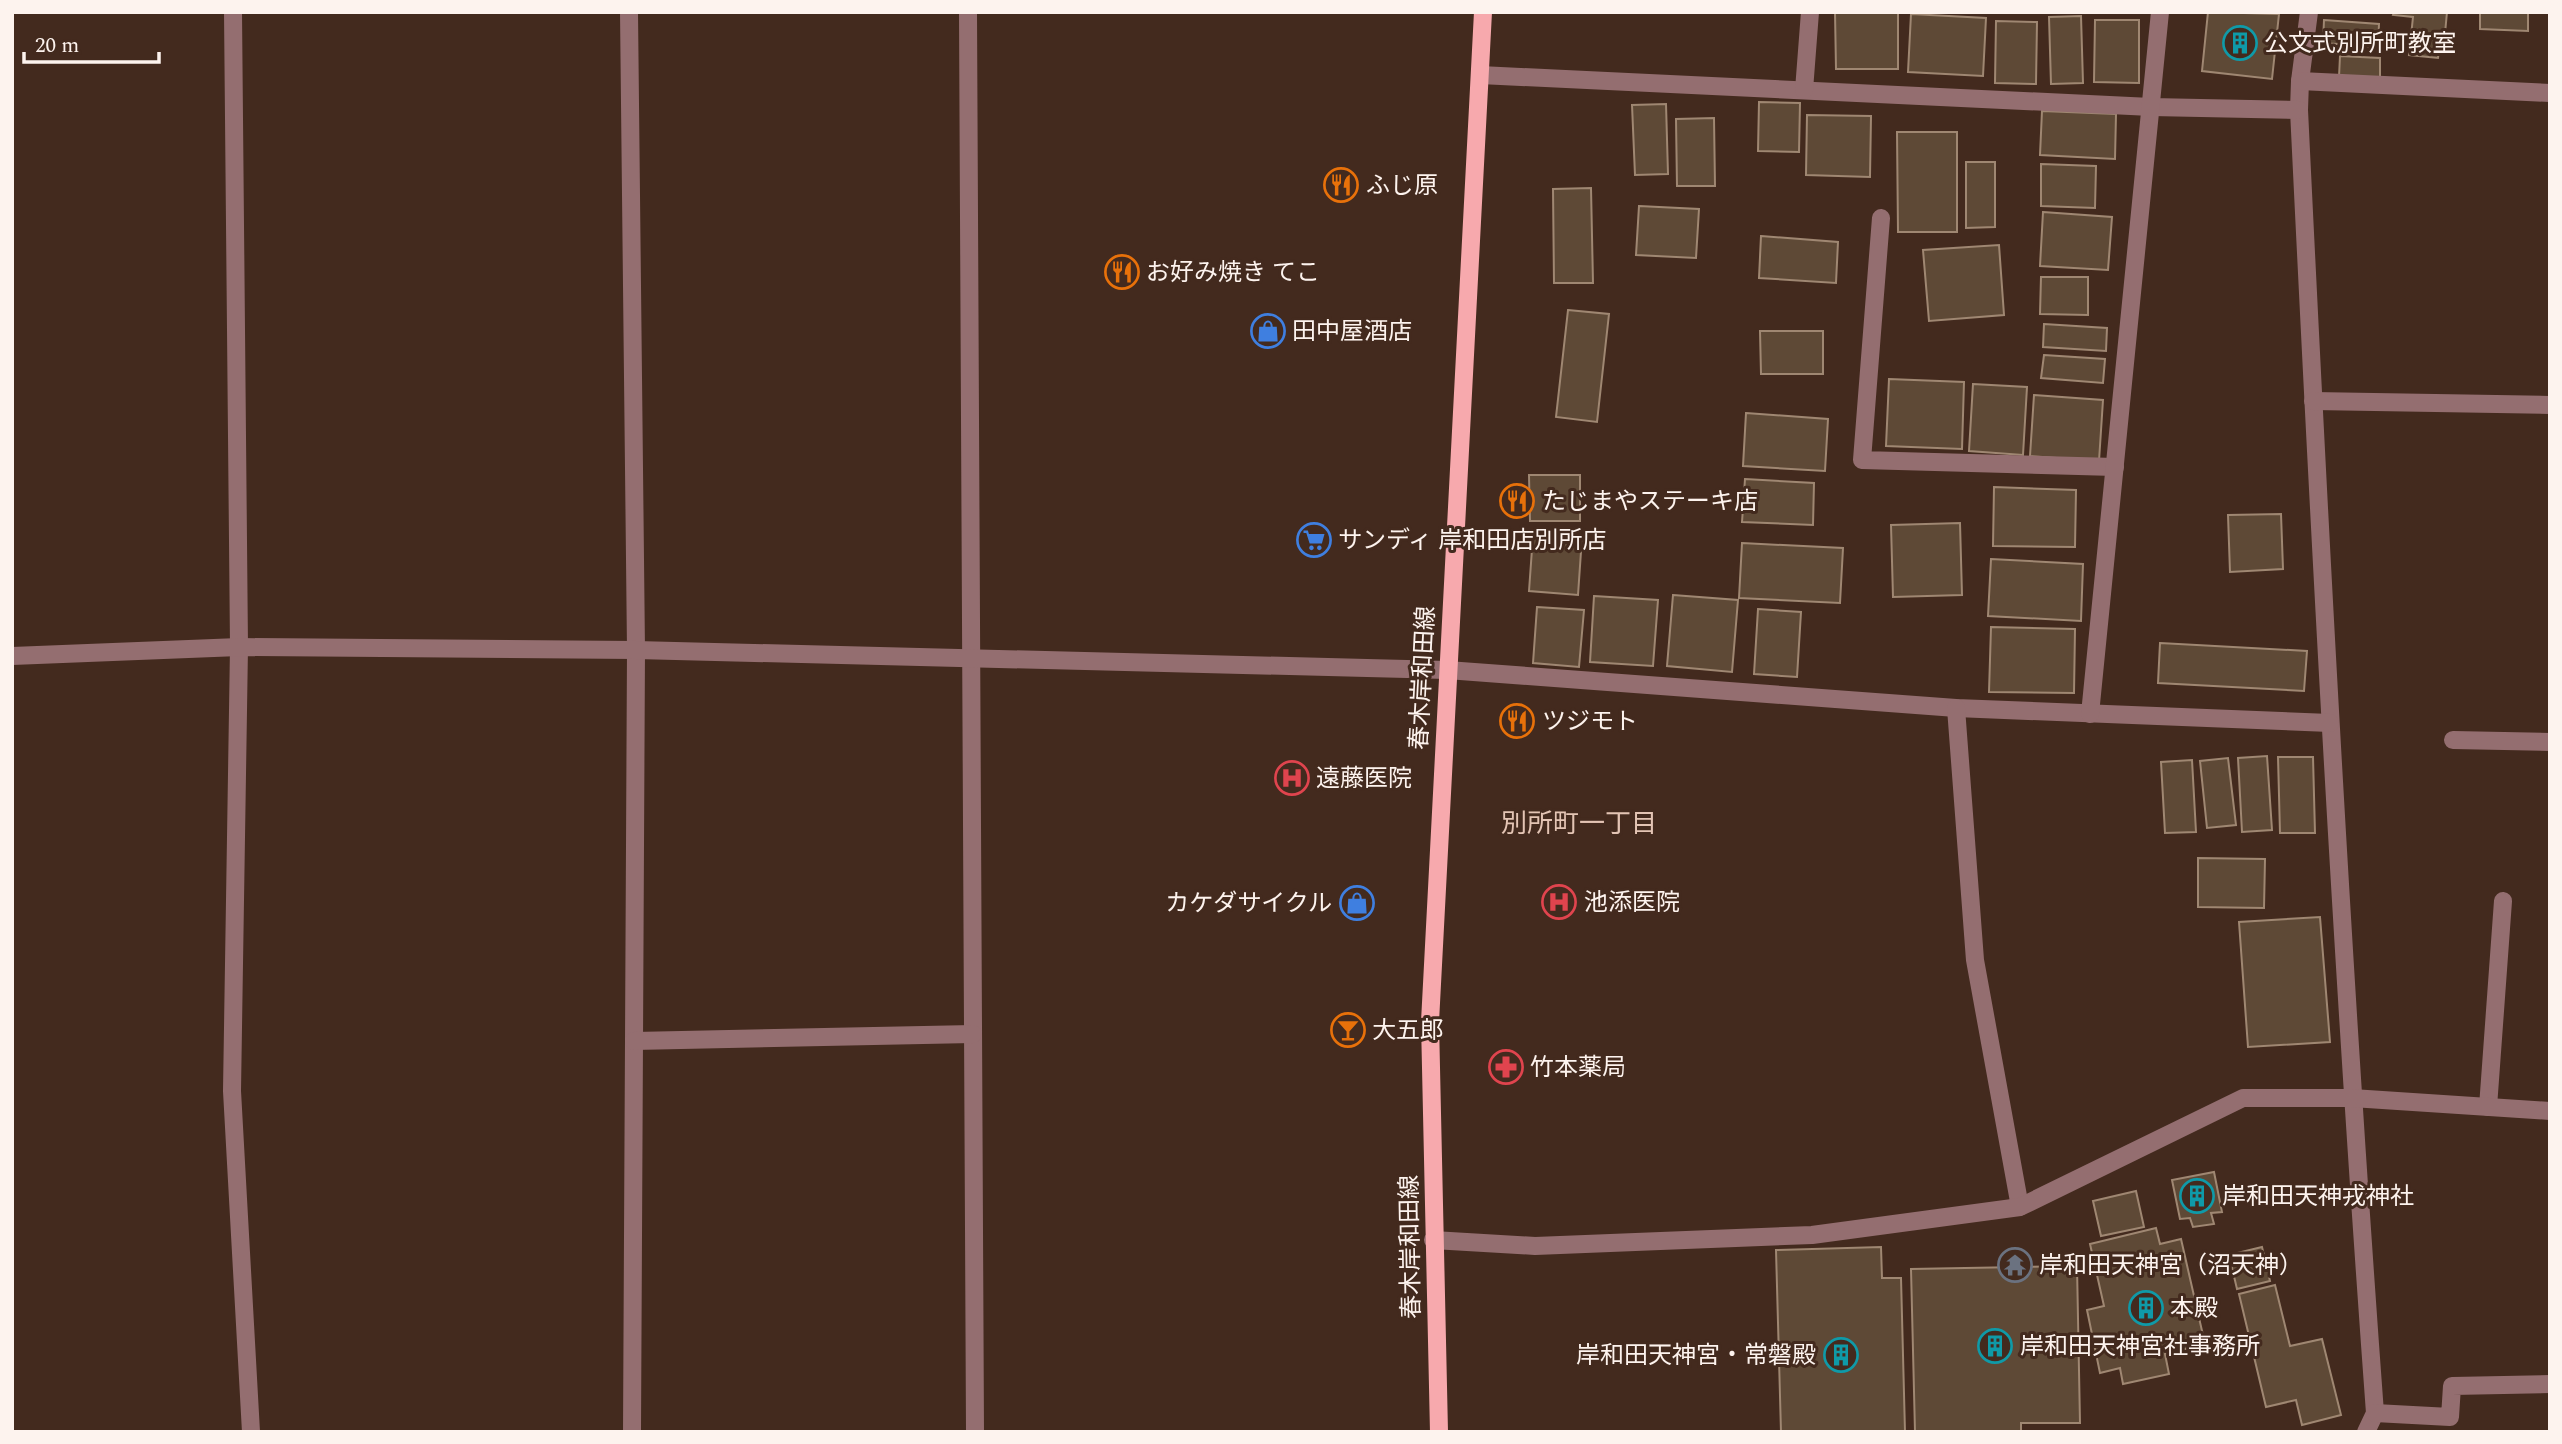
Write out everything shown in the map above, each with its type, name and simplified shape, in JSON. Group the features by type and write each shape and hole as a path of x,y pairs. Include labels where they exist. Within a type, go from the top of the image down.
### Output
{"main road":[{"name":"春木岸和田線","path":"1439,1432 1430,1022 1483,12"}],"street":[{"path":"233,12 239,647 232,1091 251,1432"},
{"path":"629,12 636,650 632,1432"},
{"path":"968,12 975,1432"},
{"path":"1804,90 1810,12"},
{"path":"2090,714 2160,12"},
{"path":"2309,12 2299,110 2330,723 2352,1097 2375,1413 2366,1432"},
{"path":"1480,75 2151,107 2299,110"},
{"path":"2300,81 2550,93"},
{"path":"1881,218 1862,460 2115,467"},
{"path":"2313,401 2550,405"},
{"path":"12,656 239,647 636,650 1447,670 1956,708 2330,723"},
{"path":"1956,708 1975,960 2020,1207"},
{"path":"2453,740 2550,742"},
{"path":"2488,1107 2503,901"},
{"path":"634,1041 973,1034"},
{"path":"1433,1240 1535,1246 1812,1235 2020,1207 2243,1098 2352,1097 2550,1111"},
{"path":"2375,1413 2450,1418 2452,1386 2550,1384"}],"building":[{"path":"1835,12 1898,12 1898,69 1836,69"},
{"name":"公文式別所町教室","path":"2208,12 2279,14 2272,79 2202,71"},
{"path":"2394,12 2447,12 2444,44 2440,43 2438,58 2409,55 2413,17 2393,15"},
{"path":"2480,12 2528,12 2528,31 2480,29"},
{"path":"1911,14 1986,18 1983,76 1908,72"},
{"path":"2081,16 2083,83 2051,84 2049,17"},
{"path":"2095,20 2139,20 2139,83 2094,82"},
{"path":"2324,20 2379,24 2378,47 2323,43"},
{"path":"1996,21 2037,22 2036,84 1995,83"},
{"path":"2340,56 2380,58 2380,79 2339,77"},
{"path":"1759,102 1800,103 1799,152 1758,151"},
{"path":"1666,104 1668,174 1635,175 1632,105"},
{"path":"2042,111 2116,114 2115,159 2040,155"},
{"path":"1807,115 1871,116 1870,177 1806,175"},
{"path":"1714,118 1715,186 1677,186 1676,119"},
{"path":"1897,132 1957,132 1957,232 1898,232"},
{"path":"1966,162 1995,162 1995,227 1966,228"},
{"path":"2041,164 2096,166 2095,208 2041,206"},
{"path":"1591,188 1593,283 1554,283 1553,189"},
{"path":"1639,206 1699,209 1696,258 1636,255"},
{"path":"2043,212 2112,217 2108,270 2040,266"},
{"path":"1761,236 1838,242 1836,283 1759,278"},
{"path":"1999,245 2004,315 1929,321 1923,250"},
{"path":"2041,277 2088,277 2088,315 2040,314"},
{"path":"1568,310 1609,314 1597,422 1556,417"},
{"path":"2044,324 2107,328 2106,351 2043,347"},
{"path":"1760,331 1823,331 1823,374 1761,374"},
{"path":"2044,355 2105,359 2103,383 2041,378"},
{"path":"1889,379 1964,382 1962,449 1886,446"},
{"path":"1973,384 2027,387 2023,455 1969,451"},
{"path":"2034,395 2103,400 2099,461 2030,456"},
{"path":"1746,413 1828,419 1825,471 1743,466"},
{"path":"1529,475 1580,475 1580,521 1530,521"},
{"path":"1745,479 1814,483 1813,525 1742,522"},
{"path":"1994,487 2076,490 2075,547 1993,546"},
{"path":"2281,514 2283,569 2230,572 2228,515"},
{"path":"1960,523 1962,595 1893,597 1891,525"},
{"path":"1533,535 1582,537 1578,595 1529,591"},
{"path":"1742,543 1843,548 1840,603 1739,598"},
{"path":"1991,559 2083,564 2081,621 1988,616"},
{"path":"1673,595 1738,600 1732,672 1667,666"},
{"path":"1594,596 1658,600 1653,666 1590,662"},
{"path":"1537,607 1584,610 1579,667 1533,663"},
{"path":"1758,609 1801,612 1797,677 1754,674"},
{"path":"1991,627 2075,629 2074,693 1989,692"},
{"path":"2160,643 2307,651 2304,691 2158,683"},
{"path":"2267,756 2272,830 2242,832 2238,758"},
{"path":"2278,757 2313,757 2315,833 2280,833"},
{"path":"2228,758 2236,825 2207,828 2200,761"},
{"path":"2192,760 2196,832 2165,833 2161,762"},
{"path":"2198,858 2265,859 2264,908 2198,907"},
{"path":"2320,917 2330,1042 2248,1047 2239,922"},
{"name":"岸和田天神戎神社","path":"2214,1172 2222,1212 2211,1213 2214,1224 2193,1227 2190,1218 2180,1219 2172,1180"},
{"path":"2136,1191 2144,1227 2101,1236 2093,1201"},
{"name":"本殿","path":"2156,1228 2160,1244 2181,1239 2205,1344 2165,1354 2169,1374 2123,1384 2120,1368 2100,1373 2087,1310 2104,1306 2090,1244"},
{"name":"岸和田天神宮・常磐殿","path":"1881,1247 1882,1278 1901,1278 1905,1432 1781,1432 1776,1250"},
{"path":"2262,1247 2270,1281 2237,1289 2229,1255"},
{"name":"岸和田天神宮社事務所","path":"2077,1266 2080,1423 2021,1423 2021,1432 1915,1432 1911,1269"},
{"path":"2275,1285 2290,1346 2322,1339 2341,1415 2302,1425 2296,1400 2266,1407 2239,1294"}],"place":[{"name":"公文式別所町教室","path":"2240,43"},
{"name":"ふじ原","path":"1341,185"},
{"name":"お好み焼き てこ","path":"1122,272"},
{"name":"田中屋酒店","path":"1268,331"},
{"name":"たじまやステーキ店","path":"1517,501"},
{"name":"サンディ 岸和田店別所店","path":"1314,540"},
{"name":"ツジモト","path":"1517,721"},
{"name":"遠藤医院","path":"1292,778"},
{"name":"池添医院","path":"1559,902"},
{"name":"カケダサイクル","path":"1357,903"},
{"name":"大五郎","path":"1348,1030"},
{"name":"竹本薬局","path":"1506,1067"},
{"name":"岸和田天神戎神社","path":"2197,1196"},
{"name":"岸和田天神宮（沼天神）","path":"2015,1265"},
{"name":"本殿","path":"2146,1308"},
{"name":"岸和田天神宮社事務所","path":"1995,1346"},
{"name":"岸和田天神宮・常磐殿","path":"1841,1355"}],"district":[{"name":"別所町一丁目","path":"1579,823"}]}
